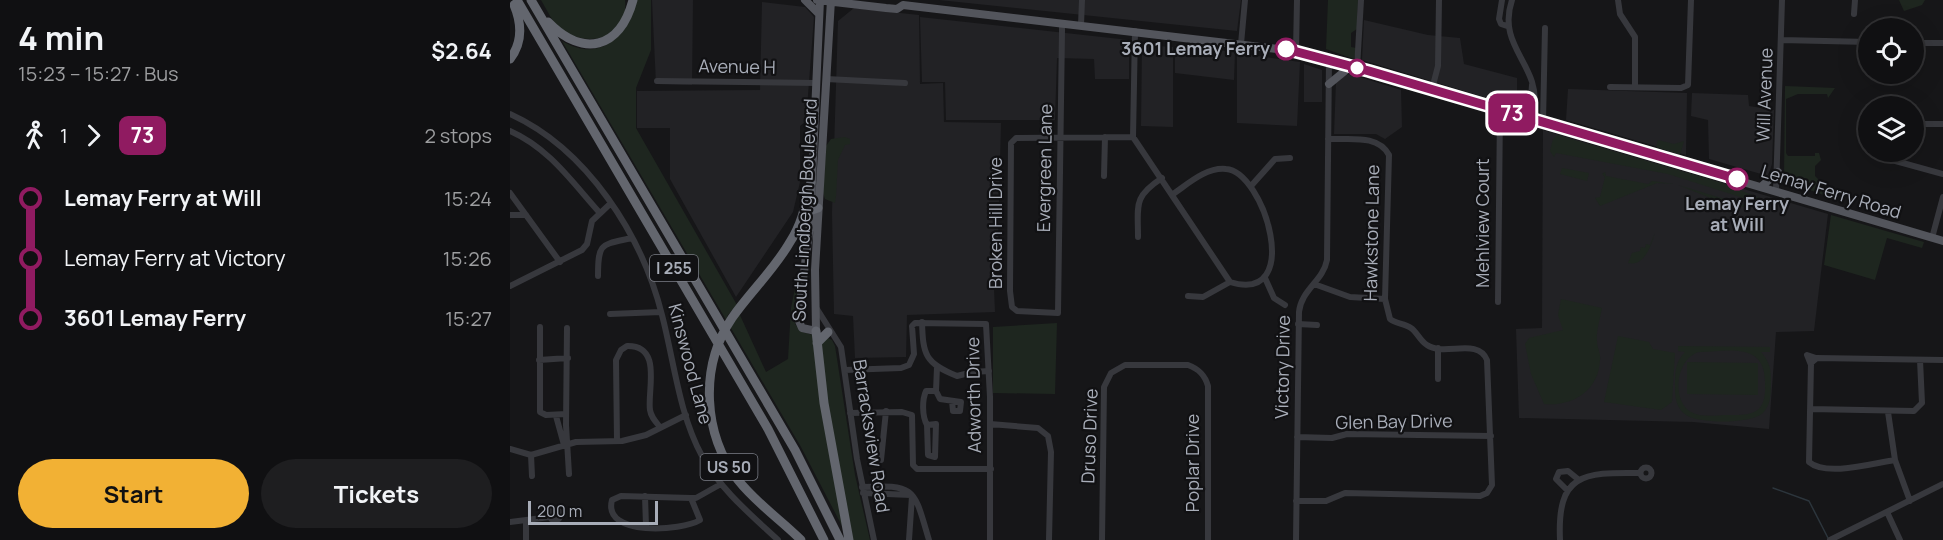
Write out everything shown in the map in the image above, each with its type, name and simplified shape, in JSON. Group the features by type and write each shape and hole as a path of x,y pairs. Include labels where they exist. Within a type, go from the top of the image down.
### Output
{"highway":[{"path":"510,59 516,52 521,33 515,0"},
{"name":"I 255","path":"515,0 780,450 824,540"},
{"path":"532,2 560,35 573,42 585,44 600,43 612,38 622,29 631,2"},
{"name":"I 255","path":"532,2 795,450 840,540"},
{"name":"US 50","path":"801,540 747,490 723,456 710,409 711,368 719,341 736,313 790,243 811,210 811,182"},
{"name":"US 50","path":"816,331 824,403 849,540"},
{"path":"817,343 832,335"}],"main road":[{"path":"806,0 819,14"},
{"name":"South Lindbergh Boulevard","path":"811,182 819,0"},
{"name":"Lemay Ferry Road","path":"819,0 897,9 900,3 1296,51 1500,109 1529,114 1543,122 1943,241"},
{"name":"South Lindbergh Boulevard","path":"811,210 816,331 802,328 798,320 826,79 831,1"},
{"path":"830,20 838,9 847,3"},
{"path":"1329,84 1354,67"},
{"path":"1762,186 1778,172"}],"street":[{"path":"1081,25 1082,0"},
{"path":"1241,44 1245,0"},
{"path":"1296,51 1297,0"},
{"path":"1354,67 1361,0"},
{"path":"1432,89 1438,66 1439,0"},
{"path":"1502,0 1498,19 1501,24 1507,26"},
{"path":"1512,0 1507,26 1536,99 1534,108 1529,114"},
{"path":"1618,0 1620,14 1635,37 1635,87"},
{"path":"1610,87 1681,88 1688,85 1691,0"},
{"name":"Will Avenue","path":"1776,190 1782,0"},
{"path":"1854,14 1855,0"},
{"name":"Evergreen Lane","path":"1058,313 1062,23"},
{"path":"1543,122 1545,28"},
{"path":"1135,31 1133,137 1230,282"},
{"path":"1781,40 1858,42"},
{"path":"1924,43 1943,43"},
{"name":"Victory Drive","path":"1296,540 1298,324 1301,301 1323,272 1327,260 1329,59"},
{"path":"826,79 905,83"},
{"name":"Avenue H","path":"657,81 816,83"},
{"name":"Mehlview Court","path":"1498,302 1500,109"},
{"name":"Kinswood Lane","path":"510,114 555,142 582,167 611,203 632,238 661,312 686,415 701,455 721,484 778,540"},
{"path":"1924,123 1943,124"},
{"path":"510,131 524,137 552,159 599,212"},
{"path":"1104,176 1105,137"},
{"name":"Broken Hill Drive","path":"1058,313 1017,311 1012,307 1011,143 1016,138 1133,137"},
{"name":"Hawkstone Lane","path":"1328,139 1374,140 1384,145 1389,155 1385,299 1390,319 1413,329 1427,345 1438,348"},
{"path":"1251,186 1275,159 1290,158"},
{"path":"1899,162 1943,174"},
{"path":"1173,194 1204,173 1219,169 1238,172 1251,186 1261,205 1271,245 1271,270 1265,278 1252,285 1230,282 1203,297 1188,296"},
{"path":"1138,237 1138,206 1143,191 1162,178"},
{"path":"510,193 560,262"},
{"path":"1932,238 1943,197"},
{"path":"510,286 582,250 587,244 592,221 611,203"},
{"path":"510,215 526,215"},
{"path":"598,276 598,254 601,247 612,241 632,238"},
{"path":"1265,278 1274,297 1285,305"},
{"path":"1314,284 1350,297 1385,299"},
{"name":"Barracksview Road","path":"815,303 820,316 841,347 863,490 874,540"},
{"path":"610,314 661,312"},
{"path":"845,370 901,368 909,365 914,354 912,326 922,322 923,348 926,357 938,367 957,376 989,371"},
{"name":"Adworth Drive","path":"922,322 986,324 991,469 990,540"},
{"path":"1298,324 1317,325"},
{"path":"540,327 540,412 556,416 566,414"},
{"path":"567,328 566,445 569,474"},
{"path":"816,331 832,335"},
{"path":"617,441 616,360 621,350 633,347 645,355 654,378 649,397 650,410 660,427"},
{"path":"1296,501 1326,501 1346,494 1480,496 1487,493 1492,485 1485,354 1478,349 1438,348 1438,379"},
{"path":"539,360 568,358"},
{"path":"1810,409 1914,411 1922,403 1920,360"},
{"path":"1895,460 1843,468 1820,468 1809,462 1813,361 1943,360"},
{"name":"Druso Drive","path":"1102,540 1104,387 1111,373 1125,365 1188,365 1202,373 1208,386"},
{"path":"938,367 936,391 940,399 952,401"},
{"name":"Poplar Drive","path":"1208,386 1208,540"},
{"path":"927,425 936,424 935,457 928,454 927,425 923,415 924,394 926,391 936,391"},
{"path":"881,460 886,411"},
{"path":"850,413 886,411 912,416 913,465 917,469 991,469"},
{"path":"1888,412 1895,460 1910,501"},
{"path":"510,449 531,455 566,445 617,441 646,435 686,415"},
{"path":"556,416 566,445"},
{"path":"990,424 1038,428 1048,436 1051,452 1049,540"},
{"name":"Glen Bay Drive","path":"1297,437 1332,438 1347,434 1491,436"},
{"path":"531,455 532,476"},
{"path":"1567,490 1556,479 1559,472 1568,471 1579,480"},
{"path":"1560,540 1560,514 1567,490 1579,480 1600,474 1640,473"},
{"path":"691,498 700,520 688,526 628,527 613,517 610,506 612,500 621,496 696,498 721,484"},
{"path":"1832,539 1943,484"},
{"path":"863,490 900,486 912,495 918,505 928,540"},
{"path":"909,540 912,495"},
{"path":"645,496 646,526"},
{"path":"1887,512 1900,540"},
{"path":"510,522 550,518"},
{"path":"526,521 526,540"}],"shaded area":[{"path":"541,0 625,0 625,13 621,23 614,31 596,39 585,39 559,28"},
{"path":"636,0 651,0 651,50 636,88 636,128 737,305 727,316 732,323 739,313 766,372 788,359 791,308 796,283 798,283 795,324 802,332 813,335 824,424 843,528 801,447 562,41 589,49 600,48 610,43 626,25"},
{"path":"652,0 693,0 692,85 656,84"},
{"path":"939,0 1241,0 1237,31"},
{"path":"1328,0 1358,0 1357,29 1351,33 1351,47 1356,48 1354,59 1326,49"},
{"path":"1899,0 1925,0 1922,5 1904,11"},
{"path":"762,2 805,7 814,17 806,121 800,126 800,182 793,212 736,297 670,179 670,128 637,128 637,91 760,90"},
{"path":"854,8 919,15 920,84 943,83 944,122 1001,123 998,239 992,241 995,312 907,315 906,357 855,358 853,316 834,314 832,213 838,21"},
{"path":"920,17 1129,40 1129,79 1095,79 1094,59 1057,58 1055,120 946,120 945,82 922,82"},
{"path":"1364,20 1428,35 1460,38 1464,64 1517,78 1517,107 1362,60"},
{"path":"1142,45 1173,47 1173,127 1141,126"},
{"path":"1175,45 1235,52 1234,80 1175,73"},
{"path":"1237,53 1300,62 1297,126 1237,123"},
{"path":"1304,64 1322,70 1322,102 1304,102"},
{"path":"1350,74 1401,90 1402,127 1385,139 1376,134 1334,134 1336,81 1343,75"},
{"path":"1785,86 1835,88 1828,98 1827,94 1798,94 1786,99 1786,153 1788,156 1815,156 1815,153 1819,153 1821,160 1815,166 1815,176 1825,186 1839,190 1837,200 1791,183 1784,177"},
{"path":"1568,89 1687,93 1686,155 1566,120"},
{"path":"1692,93 1748,95 1749,106 1774,110 1772,164 1768,176 1709,159 1708,120 1691,116"},
{"path":"1543,130 1828,214 1814,331 1776,332 1769,429 1693,422 1519,418 1516,329 1542,328"},
{"path":"1557,135 1719,182 1765,200 1756,202 1668,174 1556,153 1554,157 1550,151 1553,139"},
{"path":"845,137 850,139 850,144 845,145 838,160 835,203 825,199 823,193 826,146 831,139"},
{"path":"1658,140 1674,144 1684,141 1680,155 1656,147"},
{"path":"1562,168 1589,173 1587,181 1560,174"},
{"path":"1605,172 1606,176 1648,184 1652,181 1674,184 1657,183 1600,206 1595,198 1600,197 1605,177 1602,174"},
{"path":"1678,185 1748,206 1749,208 1723,203"},
{"path":"1831,215 1924,242 1922,248 1887,238 1875,280 1824,265"},
{"path":"1655,233 1649,249 1643,259 1628,263 1632,253 1640,251 1641,247 1645,248 1646,244 1650,245"},
{"path":"1561,299 1602,308 1597,337 1600,357 1598,371 1589,388 1574,399 1565,403 1544,404 1531,374 1525,344 1529,338 1563,330 1558,315"},
{"path":"1057,323 1055,394 993,393 993,327"},
{"path":"1618,336 1649,342 1653,349 1675,353 1672,402 1661,410 1604,402"},
{"path":"826,337 832,340 835,346 855,475 870,540 853,540 829,415 821,342"},
{"path":"1678,346 1770,347 1770,352 1761,352 1768,363 1771,374 1771,394 1766,410 1757,417 1725,422 1702,420 1686,415 1678,406 1675,395 1676,368 1685,352 1678,351","holes":["1700,352 1743,352 1759,360 1765,382 1764,399 1759,409 1744,415 1704,416 1695,414 1684,406 1680,398 1679,379 1686,361 1692,355"]},
{"path":"1687,362 1758,363 1758,395 1687,394"}],"waterway":[{"path":"1773,488 1809,501 1828,538"}],"bus line":[{"name":"73","path":"1286,49 1369,71 1737,179"}],"place":[{"name":"3601 Lemay Ferry","path":"1286,49"},
{"name":"Lemay Ferry at Will","path":"1737,179"}]}
